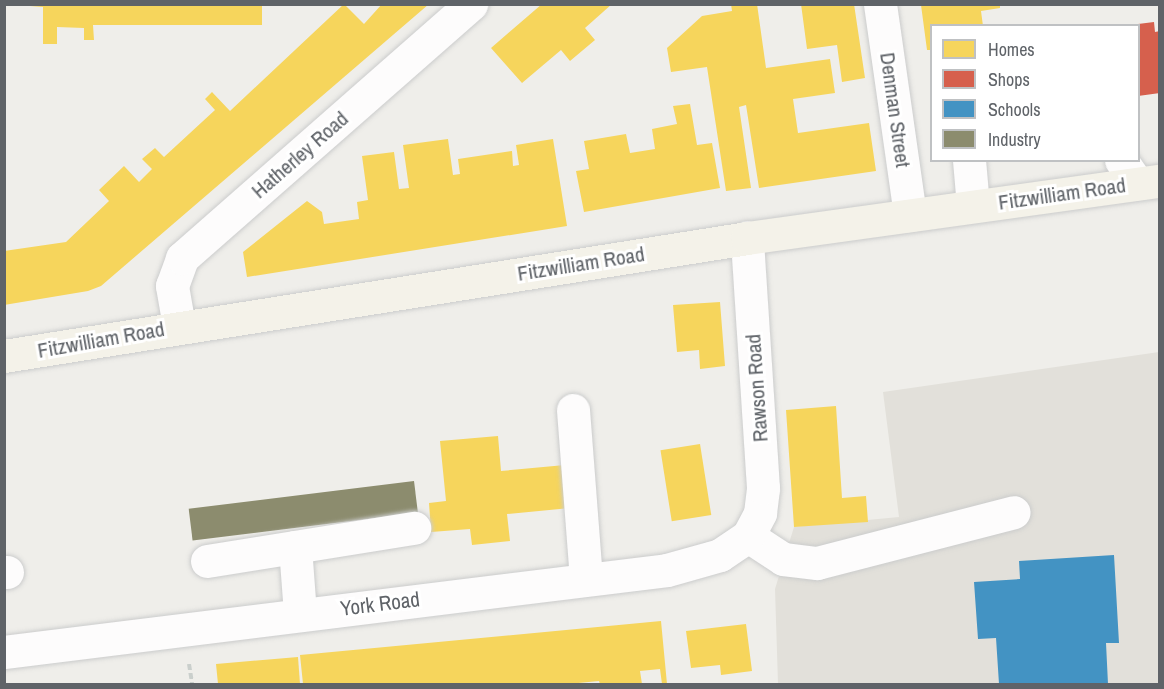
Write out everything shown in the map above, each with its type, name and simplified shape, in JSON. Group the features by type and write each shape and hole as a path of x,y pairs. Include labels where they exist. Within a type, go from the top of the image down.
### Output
{"main road":[{"name":"Fitzwilliam Road","path":"4,356 179,326 747,238 974,206 1139,175"}],"street":[{"name":"Hatherley Road","path":"179,326 172,286 182,258 471,4"},
{"name":"Denman Street","path":"880,4 910,215"},
{"path":"969,162 974,206"},
{"name":"Rawson Road","path":"747,238 763,488 760,513 748,536"},
{"path":"573,410 586,579"},
{"path":"748,536 783,560 817,563 1014,512"},
{"path":"207,561 414,528"},
{"name":"York Road","path":"4,652 667,570 720,555 748,536"},
{"path":"295,547 300,614"}],"shaded area":[{"path":"1159,352 1159,684 778,684 775,589 794,527 899,517 883,392"}],"building: Homes":[{"path":"4,4 262,4 262,25 93,25 94,40 84,40 84,28 57,27 57,44 43,44 43,7"},
{"path":"344,4 364,24 382,4 429,4 101,286 88,291 4,305 4,251 66,242 109,201 99,190 124,166 139,182 152,169 142,159 155,148 164,157 215,110 205,99 212,92 230,111"},
{"path":"542,4 612,4 585,28 595,40 570,61 561,50 522,83 491,48"},
{"path":"731,4 757,4 766,68 830,59 835,93 793,99 798,133 869,123 876,171 759,188 746,105 739,107 751,188 726,191 707,67 671,72 667,48 702,16 732,11"},
{"path":"801,4 854,4 865,78 842,82 837,45 807,49"},
{"path":"921,5 1000,5 1000,8 981,11 983,24 930,24 930,50 927,50"},
{"path":"690,104 697,145 712,143 720,188 584,212 576,171 589,169 584,141 626,134 630,153 655,149 652,129 677,124 673,106"},
{"path":"448,139 453,175 460,174 458,159 512,151 513,166 519,165 516,145 553,139 567,226 247,277 243,252 307,201 322,212 324,224 359,219 357,202 368,200 362,156 394,152 399,189 409,188 403,145"},
{"path":"720,302 725,366 700,369 699,350 677,352 673,305"},
{"path":"836,406 842,498 866,496 868,522 794,527 786,410"},
{"path":"498,436 501,471 565,465 570,508 507,514 510,541 472,545 470,529 431,532 429,503 446,501 440,441"},
{"path":"700,444 711,515 672,521 660,450"},
{"path":"661,621 667,684 662,684 660,669 640,671 642,684 600,684 599,681 568,684 303,684 300,655"},
{"path":"746,624 752,671 721,675 720,665 691,668 686,631"},
{"path":"298,657 300,684 218,684 216,664"}],"building: Shops":[{"path":"1154,22 1155,32 1160,31 1160,93 1140,96 1140,24 1138,24"}],"building: Schools":[{"path":"1114,555 1119,643 1106,643 1108,684 999,684 996,638 978,639 974,582 1020,579 1019,561"}],"building: Industry":[{"path":"414,481 418,513 193,540 189,509"}]}
